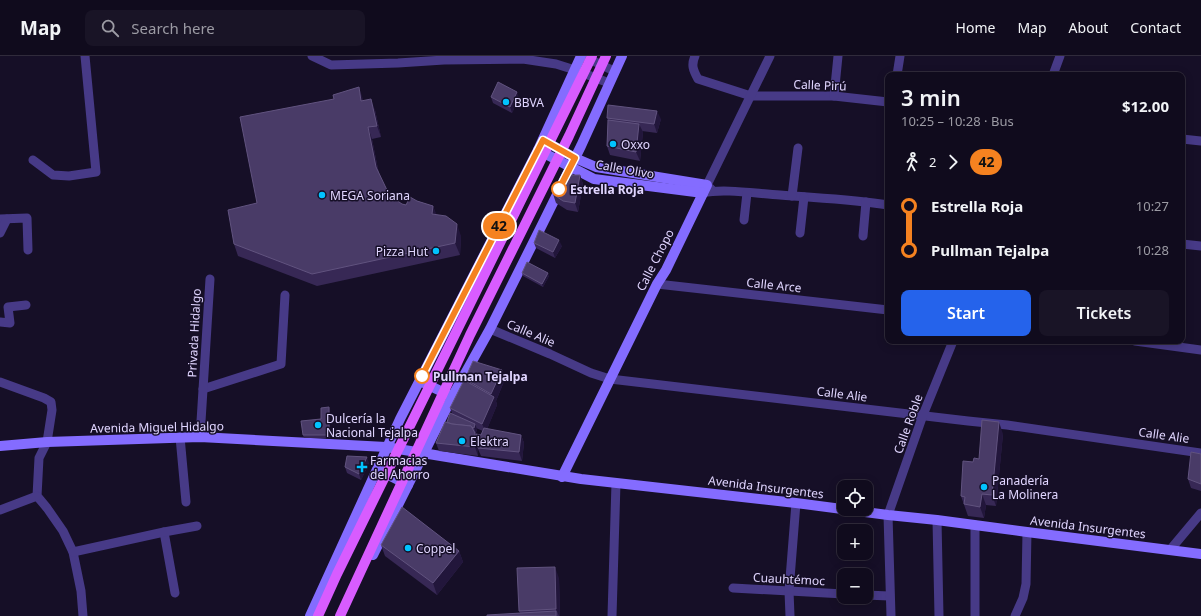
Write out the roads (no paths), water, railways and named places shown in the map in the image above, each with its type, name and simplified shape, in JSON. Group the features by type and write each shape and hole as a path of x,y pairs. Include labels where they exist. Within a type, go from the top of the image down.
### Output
{"main road":[{"path":"318,616 344,560 592,56"},
{"path":"340,616 470,335 565,143 606,56"}],"street":[{"path":"33,160 53,175 69,176 96,172 85,56"},
{"path":"312,56 318,56"},
{"path":"312,56 331,65 444,60 523,60 556,64 609,83"},
{"path":"310,616 386,447 538,150 582,56 614,71"},
{"path":"343,616 452,397 490,328 575,158 622,56"},
{"name":"Calle Pirú","path":"696,56 692,62 693,70 698,79 751,96 834,96 885,102"},
{"name":"Calle Chopo","path":"562,477 657,284 666,270 708,190 770,56"},
{"path":"834,96 838,56"},
{"path":"897,72 900,56"},
{"path":"1054,72 1060,56"},
{"path":"1185,139 1201,141"},
{"name":"Calle Olivo","path":"543,140 575,158 596,167 708,190"},
{"path":"792,196 798,148"},
{"name":"Calle Olivo","path":"538,150 594,179 885,205"},
{"path":"744,220 746,193"},
{"path":"800,232 804,197"},
{"path":"863,236 866,202"},
{"path":"0,233 3,219 27,218 28,250"},
{"path":"1185,244 1201,246"},
{"name":"Privada Hidalgo","path":"200,436 210,279"},
{"name":"Calle Arce","path":"657,284 885,310"},
{"name":"Privada Hidalgo","path":"203,388 281,364 285,295"},
{"path":"0,322 10,323 8,307 26,305"},
{"name":"Calle Alie","path":"490,328 591,373 610,379 1007,425 1201,452"},
{"name":"Calle Roble","path":"888,515 923,415 952,344"},
{"path":"1157,344 1201,350"},
{"path":"419,380 452,397"},
{"path":"0,382 51,402 52,410 46,442 39,458 37,496 63,531 73,552 81,591 83,616"},
{"name":"Avenida Miguel Hidalgo","path":"0,446 46,442 200,436 386,447 425,453"},
{"path":"180,437 186,502"},
{"path":"386,447 398,459 390,476"},
{"name":"Avenida Insurgentes","path":"425,453 562,477 796,503 1201,554"},
{"path":"377,469 408,485"},
{"path":"612,616 616,483"},
{"path":"0,510 37,496"},
{"path":"790,616 789,591 796,503"},
{"path":"1170,550 1201,513"},
{"path":"888,515 891,616"},
{"path":"937,520 938,616"},
{"path":"975,525 975,616"},
{"path":"73,552 197,526"},
{"path":"164,532 175,593"},
{"path":"1015,616 1023,598 1026,584 1026,532"},
{"name":"Cuauhtémoc","path":"733,588 837,594"},
{"path":"873,595 890,596"}],"place":[{"name":"BBVA","path":"506,102"},
{"name":"Oxxo","path":"613,144"},
{"name":"Estrella Roja","path":"559,189"},
{"name":"MEGA Soriana","path":"322,195"},
{"name":"Pizza Hut","path":"436,251"},
{"name":"Pullman Tejalpa","path":"422,376"},
{"name":"Dulcería la Nacional Tejalpa","path":"318,425"},
{"name":"Elektra","path":"462,441"},
{"name":"Farmacias del Ahorro","path":"362,467"},
{"name":"Panadería La Molinera","path":"984,487"},
{"name":"Coppel","path":"408,548"}]}
